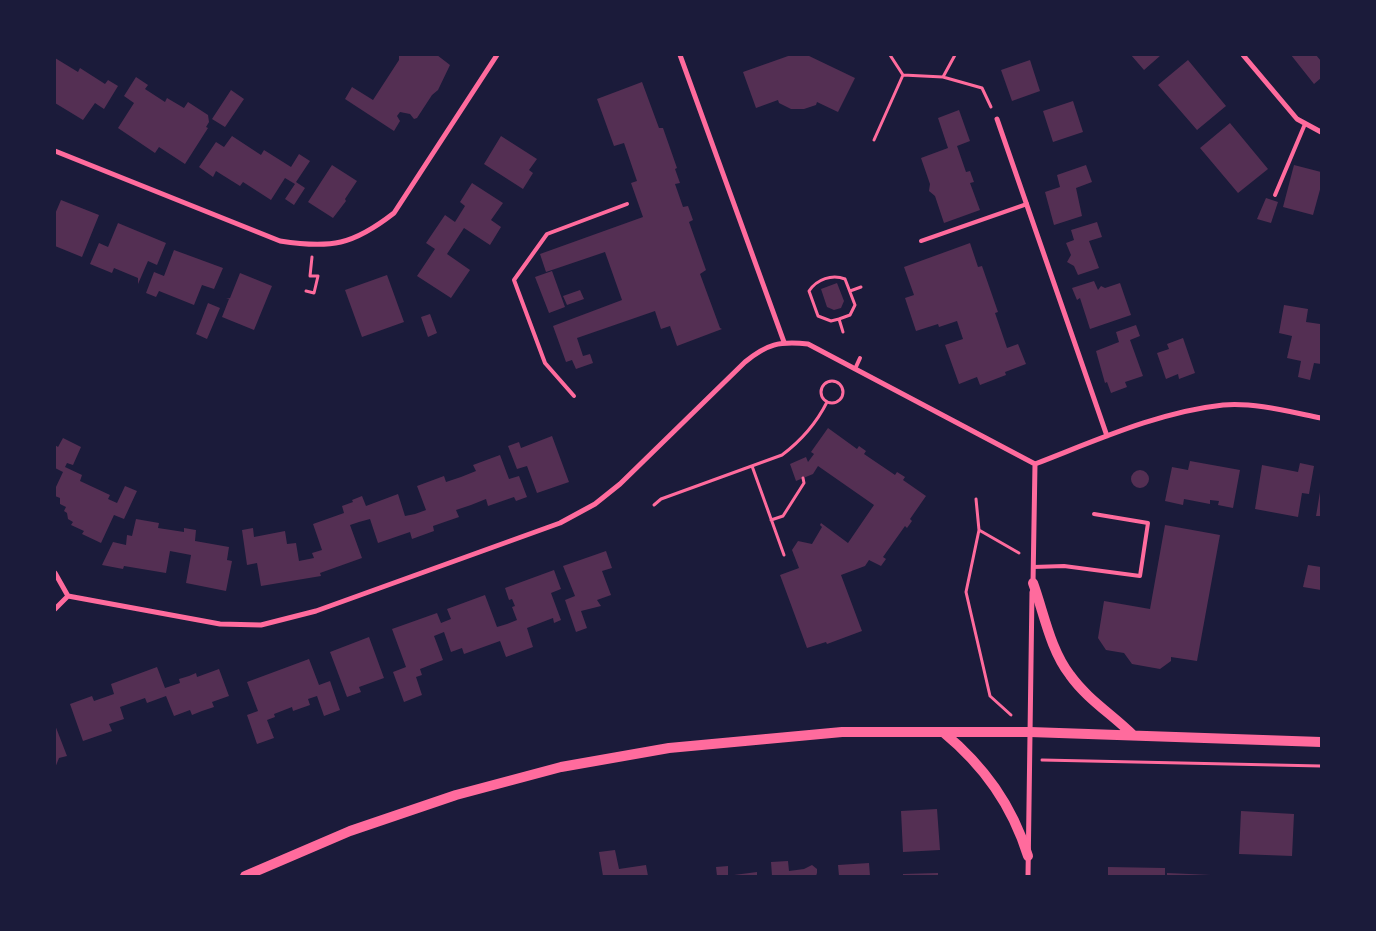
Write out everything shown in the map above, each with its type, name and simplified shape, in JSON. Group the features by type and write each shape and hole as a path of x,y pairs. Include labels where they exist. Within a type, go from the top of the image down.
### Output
{"main road":[{"path":"1033,583 1058,654 1069,674 1097,704 1134,735"},
{"path":"944,732 968,752 992,781 1010,812 1028,856"},
{"path":"246,876 350,830 456,795 560,767 669,748 830,733 1030,732 1321,742"}],"street":[{"path":"55,151 280,241 313,246 340,244 370,231 394,213 496,55"},
{"path":"680,55 784,342"},
{"path":"1243,55 1297,119 1321,132"},
{"path":"997,119 1107,436"},
{"path":"68,596 220,624 261,625 316,611 560,523 595,504 620,484 745,362 761,349 784,342 808,344 1035,464 1107,436 1180,413 1225,405 1271,409 1321,418"},
{"path":"1028,876 1035,464"},
{"path":"55,573 68,596"},
{"path":"55,609 68,596"}],"lane":[{"path":"1275,195 1305,124"},
{"path":"574,396 545,363 514,280 548,234 627,204"},
{"path":"921,241 1026,204"},
{"path":"855,369 860,358"},
{"path":"1033,564 1140,576 1148,523 1094,514"}],"path":[{"path":"890,55 903,75"},
{"path":"943,77 955,55"},
{"path":"903,75 943,77 982,88 997,119"},
{"path":"874,140 903,75"},
{"path":"306,291 314,293 318,276 310,276 313,246"},
{"path":"837,276 846,279 855,305 850,315 838,319 831,321 818,316 810,291 815,283 837,276"},
{"path":"850,291 861,288"},
{"path":"838,319 843,332"},
{"path":"828,382 838,384 843,393 840,399 834,403 827,402 821,394 823,387 828,382"},
{"path":"654,504 661,499 782,455 796,445 816,424 827,402"},
{"path":"752,466 784,554"},
{"path":"771,520 783,516 804,483 803,478"},
{"path":"976,499 979,530 966,592 990,696 1030,732"},
{"path":"979,530 1033,564"},
{"path":"1029,759 1321,766"}],"building":[{"path":"399,55 437,55 450,65 438,90 432,95 417,118 414,119 410,114 400,112 397,116 400,121 394,131 345,99 352,87 373,100 399,60"},
{"path":"791,55 807,55 855,78 838,112 817,102 816,105 804,109 791,109 779,103 778,100 756,108 743,72"},
{"path":"1131,55 1161,55 1144,70"},
{"path":"1291,55 1316,55 1321,61 1321,78 1314,84"},
{"path":"55,58 78,72 80,68 105,84 108,80 118,86 104,109 95,103 83,120 55,103"},
{"path":"1030,60 1040,91 1012,101 1001,70"},
{"path":"1188,60 1226,106 1197,130 1158,85"},
{"path":"136,77 148,85 145,89 165,102 167,98 184,108 188,102 208,115 209,122 206,127 208,128 185,164 159,147 155,153 118,128 134,103 124,96"},
{"path":"642,82 659,128 663,128 677,168 675,169 680,183 675,184 683,207 688,206 693,220 689,222 706,270 700,274 722,329 677,346 670,326 661,329 655,311 577,338 583,356 590,354 593,363 576,369 572,360 566,362 553,326 622,300 605,252 546,272 540,254 643,217 631,183 637,181 624,143 614,146 597,99"},
{"path":"231,90 244,99 225,127 212,119"},
{"path":"1073,101 1083,132 1053,142 1043,111"},
{"path":"959,110 970,141 957,146 966,172 970,171 974,182 970,183 980,210 944,223 935,196 929,191 930,184 921,158 948,148 938,118"},
{"path":"1230,123 1268,169 1238,193 1200,148"},
{"path":"232,136 261,155 264,150 291,167 299,154 310,161 296,182 305,188 294,205 285,199 295,184 285,178 271,200 243,182 240,186 216,171 213,177 199,167 216,142 224,147"},
{"path":"501,136 537,159 529,170 533,173 523,189 484,164"},
{"path":"332,165 357,181 345,199 346,201 333,218 308,202"},
{"path":"1086,165 1092,182 1076,188 1082,216 1054,225 1045,192 1060,187 1057,175"},
{"path":"1294,165 1321,172 1321,186 1313,215 1283,207"},
{"path":"472,183 503,203 491,220 501,227 490,245 464,228 447,254 470,270 451,298 417,276 435,249 426,243 445,215 455,222 465,206 460,202"},
{"path":"1266,198 1278,202 1271,223 1257,219"},
{"path":"61,200 99,215 82,257 55,246 55,214"},
{"path":"1097,222 1102,237 1089,241 1099,268 1078,275 1074,266 1067,262 1071,255 1066,243 1074,240 1071,230"},
{"path":"118,223 166,243 157,265 148,261 138,284 138,278 114,268 112,273 90,264 99,243 108,247"},
{"path":"970,243 978,267 982,266 998,312 995,313 1007,348 1018,344 1026,364 1005,372 1006,375 980,385 977,377 959,384 945,345 963,339 957,321 939,327 938,324 916,331 905,298 914,295 904,267"},
{"path":"174,250 223,268 214,289 202,285 194,305 159,291 156,297 146,293 154,272 164,276"},
{"path":"552,271 565,307 549,313 535,277"},
{"path":"240,273 272,286 254,330 222,317 229,299 226,299 230,298"},
{"path":"387,275 404,322 362,337 345,290"},
{"path":"1094,281 1098,290 1101,286 1105,288 1120,283 1131,315 1090,329 1080,298 1077,300 1072,288"},
{"path":"837,283 844,301 841,308 834,310 827,307 821,289"},
{"path":"580,290 584,299 567,305 563,296"},
{"path":"208,303 220,308 207,339 196,334"},
{"path":"1284,305 1308,309 1306,322 1320,324 1321,364 1314,363 1310,380 1298,377 1301,361 1287,358 1292,336 1279,333"},
{"path":"430,314 437,333 428,337 421,317"},
{"path":"1136,325 1140,336 1130,340 1143,376 1125,382 1127,387 1111,393 1107,382 1105,383 1096,351 1119,342 1116,332"},
{"path":"1183,338 1195,373 1179,379 1178,374 1166,379 1157,353 1169,349 1167,344"},
{"path":"828,428 857,449 859,446 866,451 864,454 895,475 897,472 905,477 903,480 926,496 910,519 912,521 907,528 905,526 883,557 886,559 881,566 869,560 865,566 841,575 862,631 827,644 826,642 807,648 780,575 799,568 792,550 798,541 812,544 822,527 821,523 848,543 874,505 818,466 813,474 796,481 790,464 806,457 808,462 814,454 811,452"},
{"path":"552,436 569,482 537,493 527,466 517,469 508,446 519,442 521,448"},
{"path":"63,438 81,447 73,465 67,463 65,467 82,475 80,481 110,495 108,499 117,503 125,486 137,491 124,519 114,515 101,543 82,534 84,531 71,525 73,522 68,519 67,513 64,511 66,507 60,504 60,498 55,496 55,489 63,472 55,468 55,445 58,447"},
{"path":"500,455 509,479 519,476 527,497 516,501 514,497 488,506 486,499 456,510 459,517 433,526 434,531 412,539 410,532 378,543 370,519 350,525 362,558 320,573 321,576 261,586 257,563 247,565 242,530 253,528 254,537 285,531 287,544 296,543 299,561 314,558 312,553 322,550 313,524 344,513 342,506 353,502 352,500 362,496 366,506 398,494 405,516 415,514 426,510 417,486 444,476 446,482 461,477 476,471 473,465"},
{"path":"1190,461 1240,470 1233,508 1218,505 1219,501 1210,500 1210,504 1184,499 1183,505 1165,501 1172,467 1188,470"},
{"path":"1300,463 1314,466 1309,494 1302,493 1298,517 1255,509 1262,465 1298,472"},
{"path":"1140,470 1146,473 1149,479 1146,485 1140,488 1134,485 1131,479 1134,473"},
{"path":"1320,492 1321,516 1316,516"},
{"path":"136,519 159,523 158,528 184,532 184,528 196,530 195,541 229,547 227,560 232,561 226,591 186,583 191,555 170,551 166,573 124,566 123,569 102,565 113,542 126,545 127,535 132,536"},
{"path":"1165,525 1220,535 1197,661 1171,657 1171,661 1160,669 1132,664 1124,653 1106,650 1098,638 1104,601 1150,609"},
{"path":"606,551 612,568 602,571 611,595 597,600 601,606 581,611 587,628 576,632 565,600 575,596 563,566"},
{"path":"1308,565 1321,567 1321,590 1303,587"},
{"path":"554,570 561,589 551,593 561,620 554,623 553,618 527,628 533,647 506,657 500,641 464,654 462,648 451,652 444,632 434,636 443,660 420,669 422,675 416,677 422,695 404,702 393,672 406,667 392,629 437,613 441,623 451,619 447,609 485,595 497,627 507,624 517,620 512,607 515,606 512,599 509,600 505,588"},
{"path":"369,637 384,678 359,687 361,692 347,697 330,652"},
{"path":"309,659 319,685 330,681 340,710 324,716 317,696 308,699 310,705 293,711 292,707 274,714 275,717 267,720 274,738 257,744 247,715 258,711 247,682"},
{"path":"157,667 165,688 180,683 179,679 196,673 197,677 219,669 229,696 212,702 214,707 192,715 190,710 174,716 166,696 147,703 145,698 120,707 124,719 109,724 112,731 83,741 70,704 92,696 94,701 114,694 111,684"},
{"path":"55,725 67,756 59,758 55,768"},
{"path":"937,809 940,850 903,852 901,811"},
{"path":"1241,811 1294,814 1292,856 1239,854"},
{"path":"615,850 619,869 646,865 648,876 603,876 599,852"},
{"path":"788,861 789,871 804,869 812,865 817,869 816,876 772,876 771,862"},
{"path":"869,863 870,876 839,876 838,865"},
{"path":"728,866 728,876 717,876 716,867"},
{"path":"1108,867 1165,868 1165,876 1108,876"},
{"path":"757,872 757,876 734,876 734,875"},
{"path":"938,873 938,876 903,876 903,874"},
{"path":"1167,873 1211,875 1211,876 1167,876"}]}
